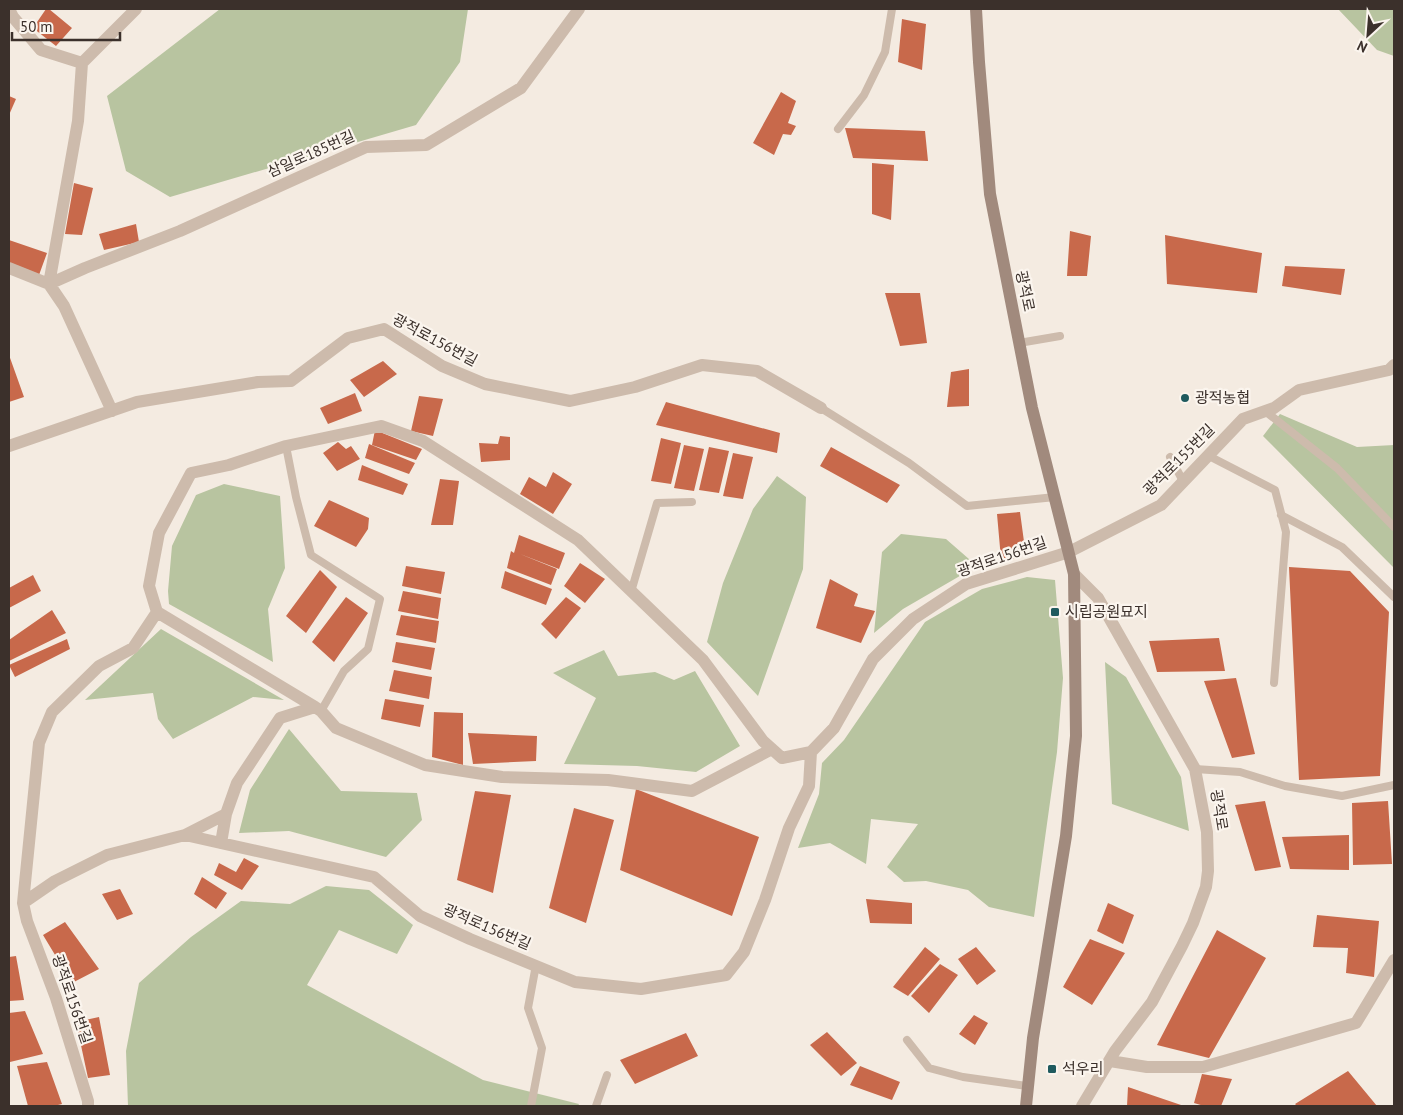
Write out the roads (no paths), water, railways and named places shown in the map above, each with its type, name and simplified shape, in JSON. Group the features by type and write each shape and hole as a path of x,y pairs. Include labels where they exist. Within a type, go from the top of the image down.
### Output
{"main road":[{"name":"광적로","path":"976,9 990,194 1032,408 1074,574 1076,736 1066,836 1033,1038 1026,1106"}],"street":[{"path":"9,9 13,17 41,50 82,63"},
{"path":"49,284 78,121 82,63 136,9"},
{"name":"삼일로185번길","path":"49,284 180,230 366,147 426,145 521,88 579,9"},
{"path":"9,268 49,284 64,306 112,411"},
{"name":"광적로156번길","path":"9,446 137,402 258,382 291,381 348,338 384,329 442,366 485,384 570,401 635,387 702,365 757,370 821,408"},
{"name":"광적로155번길","path":"1069,552 1161,505 1243,419 1274,408 1299,390 1389,370 1394,365"},
{"path":"772,749 692,791 608,780 502,777 425,765 336,728 318,709 157,612 150,586 159,533 191,474 229,465 286,446 381,426 423,441 578,540 703,660 763,741 772,749 782,758 811,752"},
{"name":"광적로156번길","path":"24,903 55,881 107,855 185,836 374,877 420,916 470,939 575,982 641,990 726,975 744,952 765,900 789,828 809,786 811,752 834,728 873,659 913,618 966,584 1069,552"},
{"name":"광적로","path":"1074,574 1098,598 1195,769 1208,832 1206,887 1190,931 1157,994 1115,1051 1082,1106"},
{"name":"광적로156번길","path":"88,1106 56,998 27,920 24,903 39,742 52,712 99,666 133,648 157,612"},
{"path":"221,844 226,814 237,783 280,718 318,709"},
{"path":"185,836 226,814"},
{"path":"1110,1062 1147,1067 1203,1067 1356,1023 1394,960"}],"lane":[{"path":"838,129 864,95 885,52 892,9"},
{"path":"1019,343 1060,336"},
{"path":"821,408 909,463 967,506 1055,497"},
{"path":"1265,411 1337,468 1394,527"},
{"path":"286,446 296,497 311,555 380,599 368,649 344,671 318,709"},
{"path":"1207,455 1275,490 1286,532 1274,683"},
{"path":"1170,457 1183,481"},
{"path":"631,592 657,503 692,502"},
{"path":"1281,515 1342,548 1394,596"},
{"path":"1195,769 1240,772 1286,786 1342,796 1394,785"},
{"path":"531,1106 542,1048 528,1008 536,965"},
{"path":"907,1040 929,1068 963,1077 1027,1086"},
{"path":"596,1106 607,1075"}],"place":[{"name":"광적농협","path":"1185,398"},
{"name":"시립공원묘지","path":"1055,612"},
{"name":"석우리","path":"1052,1069"}]}
